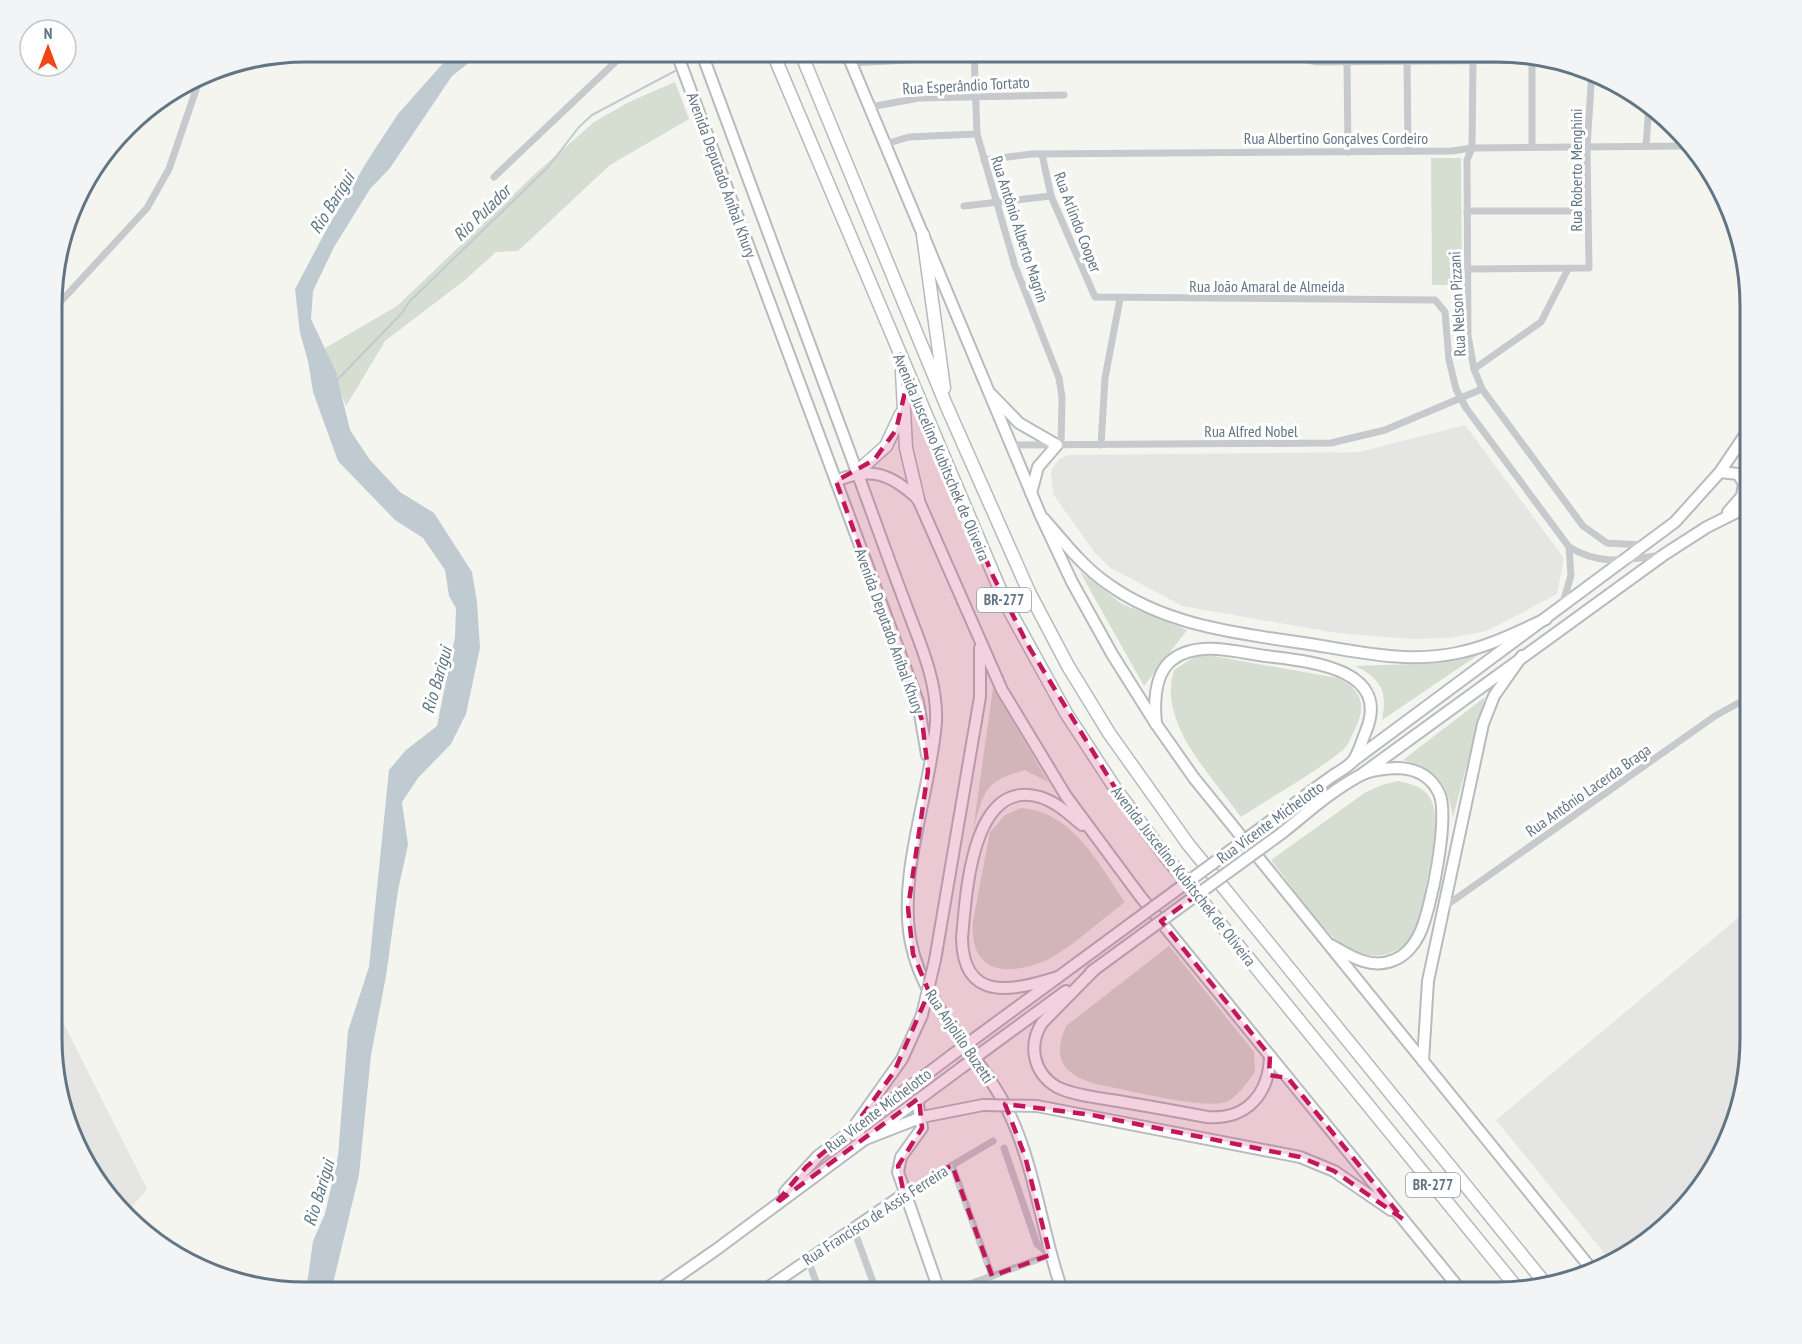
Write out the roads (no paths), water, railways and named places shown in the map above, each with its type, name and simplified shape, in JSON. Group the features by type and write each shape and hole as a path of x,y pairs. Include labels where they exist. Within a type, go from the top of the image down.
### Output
{"highway":[{"name":"Avenida Juscelino Kubitschek de Oliveira","path":"777,62 1002,596 1091,753 1166,857 1512,1282"},
{"name":"Avenida Juscelino Kubitschek de Oliveira","path":"805,62 947,407 1012,556 1050,633 1088,699 1137,773 1200,859 1542,1278"},
{"path":"923,235 947,407"},
{"path":"899,353 904,392 906,448 918,500"},
{"path":"857,472 886,446 902,411 904,392"}],"main road":[{"name":"Avenida Deputado Aníbal Khury","path":"680,62 918,702 928,771"},
{"name":"Avenida Deputado Aníbal Khury","path":"705,62 857,472 933,686 936,722 928,771"},
{"path":"851,63 1040,514 1095,624 1156,724 1194,778 1588,1265"},
{"path":"988,391 1019,423 1058,445 1038,467 1031,493"},
{"name":"Rua Vicente Michelotto","path":"775,1204 806,1167 853,1128 1675,522 1720,472 1740,442"},
{"path":"836,481 857,472 872,473 891,480 918,500 1002,690 1024,730 1092,833 1140,896 1454,1282"},
{"path":"1720,472 1734,472 1740,479"},
{"path":"1724,517 1740,498"},
{"path":"1724,517 1740,510"},
{"path":"1040,514 1082,561 1107,584 1145,606 1215,629 1377,655 1423,657 1473,650 1546,619"},
{"name":"Rua Vicente Michelotto","path":"670,1282 1522,656 1665,554 1724,517"},
{"path":"980,641 980,697 935,960 922,1015 903,1059 853,1128 863,1140 922,1117 983,1105 1037,1106 1300,1157 1341,1175 1403,1219"},
{"path":"1156,724 1155,697 1161,675 1171,661 1188,652 1225,651 1320,664 1353,678 1369,701 1367,727 1353,761"},
{"path":"1423,1062 1426,996 1485,716 1494,696 1522,656"},
{"path":"1325,942 1363,962 1384,963 1395,960 1412,946 1427,913 1442,834 1443,805 1440,794 1426,776 1407,769 1381,770 1360,775"},
{"name":"Rua Anjolilo Buzetti","path":"928,771 909,892 909,924 913,954 932,999 986,1074 1009,1112 1025,1156 1050,1255 1059,1282"},
{"path":"1058,978 1020,988 1001,989 983,984 969,970 964,961 962,938 976,843 982,825 995,808 1019,796 1030,796 1049,801 1092,833"},
{"path":"1095,969 1036,1032 1034,1052 1036,1063 1041,1072 1057,1087 1080,1094 1218,1118 1244,1110 1257,1096 1266,1079 1270,1056"},
{"path":"1266,1079 1288,1078"},
{"path":"917,1100 922,1117 920,1132 899,1161 898,1172 936,1282"},
{"name":"Rua Francisco de Assis Ferreira","path":"776,1282 904,1194"}],"street":[{"path":"494,177 615,62"},
{"path":"851,63 863,62"},
{"name":"Rua Antônio Alberto Magrin","path":"974,62 977,134 1015,266 1059,378 1062,397 1058,445"},
{"path":"1312,62 1347,62 1348,152"},
{"path":"1408,151 1410,62"},
{"name":"Rua Nelson Pizzani","path":"1473,62 1472,148 1467,160 1467,211 1468,336 1474,369 1482,389 1583,526 1607,543 1645,545"},
{"path":"1532,64 1532,147"},
{"name":"Rua Roberto Menghini","path":"1568,269 1588,269 1587,147 1591,81"},
{"path":"62,300 147,208 169,169 197,88"},
{"name":"Rua Esperândio Tortato","path":"870,107 909,99 975,95 1064,95"},
{"path":"1646,146 1648,115"},
{"path":"885,144 909,137 977,134"},
{"name":"Rua Albertino Gonçalves Cordeiro","path":"984,160 1042,153 1348,152 1681,146"},
{"name":"Rua Arlindo Cooper","path":"1042,153 1051,196 1095,297"},
{"path":"964,206 1051,196"},
{"path":"1467,211 1588,211"},
{"path":"1468,269 1568,269 1541,322 1474,369"},
{"name":"Rua João Amaral de Almeida","path":"1095,297 1120,299 1418,299 1440,303"},
{"path":"1101,445 1105,378 1120,299"},
{"name":"Rua Nelson Pizzani","path":"1440,303 1445,312 1449,360 1461,399 1569,547 1592,559 1625,560 1665,554"},
{"name":"Rua Alfred Nobel","path":"1011,446 1331,442 1385,430 1482,389"},
{"path":"1561,608 1571,575 1569,547"},
{"name":"Rua Antônio Lacerda Braga","path":"1443,909 1715,716 1740,702"},
{"name":"Rua Francisco de Assis Ferreira","path":"904,1194 993,1142"},
{"path":"975,1282 1050,1255 1037,1244 1005,1148"},
{"path":"952,1166 992,1276"},
{"path":"853,1227 873,1282"},
{"path":"808,1259 816,1282"}],"waterway":[{"name":"Rio Pulador","path":"337,380 402,313 409,302 548,167 579,127 592,115 675,71"}],"water label":[{"name":"Rio Barigui","path":"332,203"},
{"name":"Rio Barigui","path":"437,680"},
{"name":"Rio Barigui","path":"319,1193"}]}
